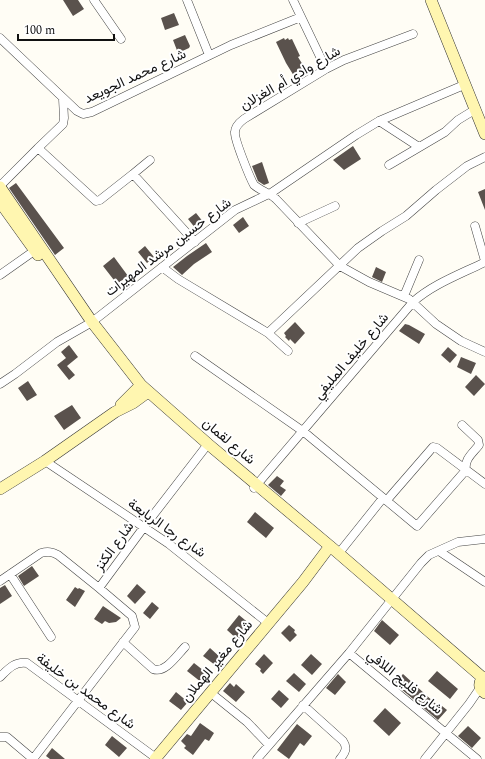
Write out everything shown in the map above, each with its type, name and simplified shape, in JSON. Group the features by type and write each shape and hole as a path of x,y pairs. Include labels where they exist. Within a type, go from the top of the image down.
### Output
{"street":[{"path":"94,0 121,39"},
{"path":"187,0 209,55"},
{"path":"293,0 326,69"},
{"path":"431,0 485,134"},
{"name":"شارع محمد الجويعد","path":"0,38 63,99 83,114 92,112 128,96 209,55 301,17"},
{"name":"شارع وادي أم الغزلان","path":"270,193 259,189 252,181 236,139 235,131 238,125 244,119 326,69 344,60 413,34"},
{"name":"شارع حسين مرشد المهيرات","path":"0,384 57,342 90,323 235,210 270,193 379,121 464,85"},
{"path":"0,186 63,124 63,99"},
{"path":"389,164 445,132 458,120 476,109"},
{"path":"379,121 420,147"},
{"path":"38,148 96,201 100,200 150,160"},
{"path":"268,333 358,248 406,216 467,166 485,157"},
{"path":"133,174 195,242"},
{"name":"شارع لقمان","path":"0,186 90,323"},
{"path":"270,193 340,266 353,275 404,296 413,302 436,324 462,341 485,352"},
{"name":"شارع لقمان","path":"0,202 34,250 143,390 207,446 333,551 455,659 483,686"},
{"path":"298,223 335,206"},
{"path":"475,226 485,262"},
{"path":"0,275 34,250"},
{"path":"404,296 419,260"},
{"name":"شارع خليف المليفي","path":"256,486 304,432 413,302 422,294 434,287 485,262"},
{"path":"162,267 178,279 268,333 288,351"},
{"path":"195,356 304,432 417,526 466,470 465,465 467,459 479,445 478,440 462,426"},
{"path":"0,490 45,461 115,412 143,390"},
{"name":"شارع الكنز","path":"99,588 207,446"},
{"path":"333,551 385,499 433,447 437,448 485,484"},
{"name":"شارع رجا الربابعة","path":"45,461 144,527 204,571 268,623"},
{"path":"349,653 420,563 429,555 458,542 485,539"},
{"name":"شارع مغير الهملان","path":"155,758 303,582 333,551"},
{"path":"438,551 485,582"},
{"path":"0,581 41,553 49,552 58,555 99,588 133,619 135,627 33,759 7,737 0,736"},
{"path":"10,574 51,637"},
{"path":"123,642 156,670 164,668 184,647"},
{"name":"شارع فليح اللافي","path":"257,759 349,653 478,759"},
{"name":"شارع محمد بن خليفة","path":"0,677 14,664 21,662 27,663 155,758"},
{"path":"425,759 483,686"},
{"path":"211,693 247,722 269,745"},
{"path":"303,705 343,741 346,748 340,759"}],"building":[{"path":"63,0 78,0 84,9 73,16"},
{"path":"174,13 179,25 165,30 161,18"},
{"path":"185,35 190,46 189,48 178,53 173,40"},
{"path":"284,38 285,40 288,38 289,40 292,39 300,56 298,57 306,70 294,76 276,42"},
{"path":"353,146 361,159 344,170 333,160"},
{"path":"262,162 269,183 264,185 258,181 252,166"},
{"path":"16,183 64,248 55,255 9,188"},
{"path":"485,189 485,210 478,192"},
{"path":"196,213 204,223 196,229 188,219"},
{"path":"243,217 249,226 239,233 233,225"},
{"path":"206,243 212,252 194,264 182,275 173,267 187,256"},
{"path":"145,246 154,257 147,263 138,252"},
{"path":"114,257 128,276 117,284 103,266"},
{"path":"376,267 386,272 382,282 372,277"},
{"path":"295,322 305,333 295,344 290,339 289,341 285,337 286,336 284,333"},
{"path":"405,324 425,334 419,344 399,331"},
{"path":"69,345 78,357 67,366 75,375 69,380 57,365 66,358 61,352"},
{"path":"448,347 457,355 450,363 441,355"},
{"path":"461,357 476,363 471,374 457,367"},
{"path":"476,375 485,384 474,396 465,387"},
{"path":"28,381 37,395 27,401 18,388"},
{"path":"72,405 81,418 64,430 54,416"},
{"path":"277,476 284,481 280,486 286,490 281,496 268,485"},
{"path":"255,512 274,528 266,538 247,522"},
{"path":"32,566 39,576 24,586 18,576"},
{"path":"137,584 146,592 135,604 127,596"},
{"path":"5,585 12,596 0,604 0,588"},
{"path":"75,587 85,591 75,607 66,600"},
{"path":"152,602 159,608 150,619 143,613"},
{"path":"103,606 121,618 116,622 109,623 105,621 102,624 94,619"},
{"path":"239,615 251,625 238,640 227,630"},
{"path":"382,620 399,635 390,645 374,631"},
{"path":"289,625 295,630 294,632 297,635 290,642 281,633"},
{"path":"210,648 221,658 215,665 203,656"},
{"path":"264,654 273,663 263,674 260,671 261,669 255,664"},
{"path":"311,654 322,664 312,675 301,665"},
{"path":"194,663 208,674 201,682 187,671"},
{"path":"437,671 458,689 450,699 428,681"},
{"path":"294,673 306,684 299,692 286,681"},
{"path":"338,674 346,682 335,695 326,688"},
{"path":"403,674 436,704 447,710 438,720 394,683"},
{"path":"230,683 234,687 236,684 245,692 236,702 223,691"},
{"path":"279,690 289,699 281,708 271,699"},
{"path":"176,692 188,702 181,710 169,701"},
{"path":"385,708 401,723 389,736 373,721"},
{"path":"200,723 214,733 209,741 205,739 193,755 184,748 186,746 181,741 187,734 191,736"},
{"path":"297,724 312,736 304,746 300,743 289,759 277,750"},
{"path":"468,726 481,738 472,748 458,736"},
{"path":"112,736 127,748 119,757 105,745"},
{"path":"52,748 65,759 50,759 46,756"}]}
